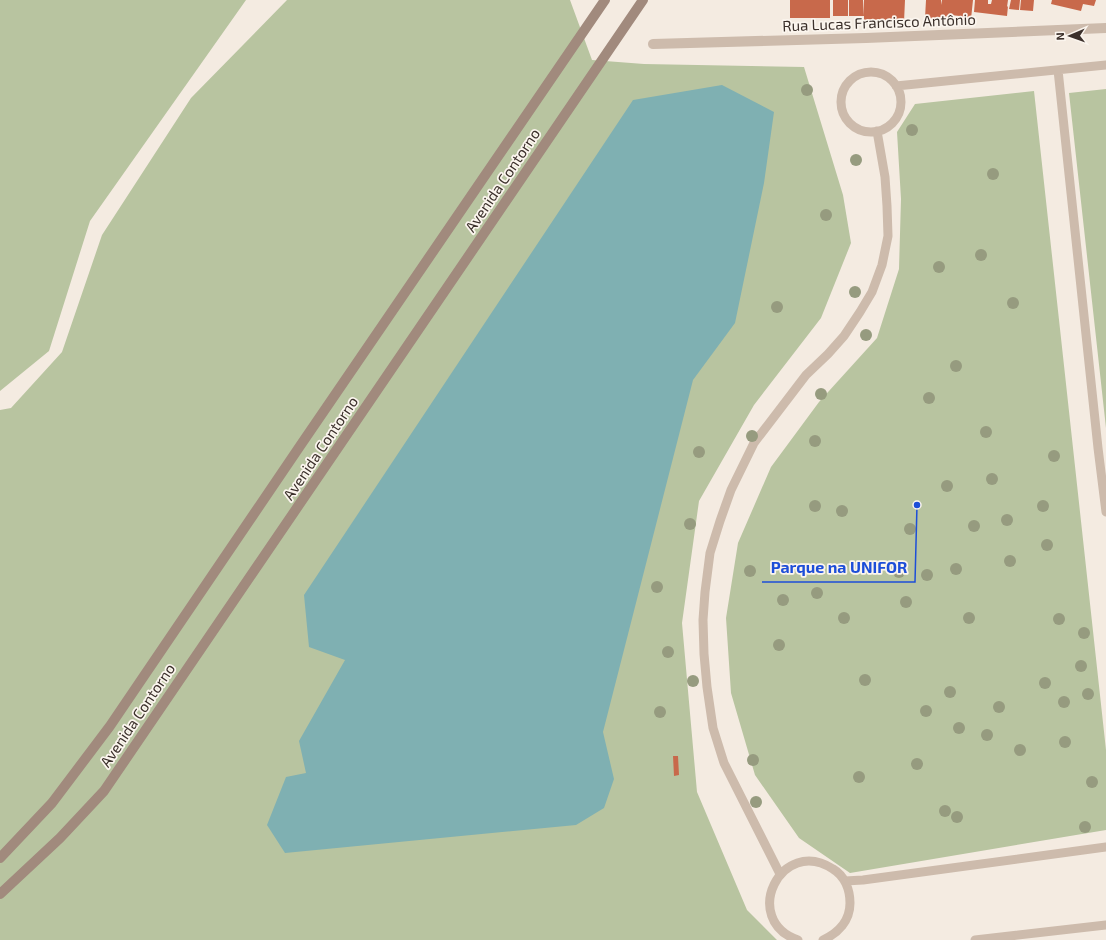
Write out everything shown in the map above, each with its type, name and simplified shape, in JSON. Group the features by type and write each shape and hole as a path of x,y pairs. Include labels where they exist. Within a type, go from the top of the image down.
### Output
{"street":[{"name":"Avenida Contorno","path":"0,858 52,803 110,726 605,0"},
{"name":"Avenida Contorno","path":"0,894 60,838 104,791 643,0"},
{"name":"Rua Lucas Francisco Antônio","path":"653,44 866,38 1106,28"}],"lane":[{"path":"896,86 1106,64"},
{"path":"1058,70 1102,448 1106,512"},
{"path":"870,72 880,73 889,78 896,86 900,95 901,105 893,122 885,128 867,132 850,124 844,116 841,107 841,96 851,79 860,74 870,72"},
{"path":"780,874 724,763 713,728 707,687 703,620 710,553 731,490 754,443 806,375 844,336 872,292 882,265 888,236 885,177 877,131"},
{"path":"845,881 863,880 1106,847"},
{"path":"798,940 791,938 782,931 775,922 771,913 769,900 772,887 780,874 788,867 800,862 813,861 826,864 836,870 845,881 849,892 850,904 848,916 842,927 833,935 823,940"},
{"path":"975,940 1013,938 1106,925"}],"green space":[{"path":"0,0 246,0 90,221 49,351 0,391"},
{"path":"287,0 570,0 592,60 644,64 804,67 843,195 851,243 821,318 754,405 699,501 682,623 697,792 747,910 777,940 0,940 0,410 11,408 62,352 102,235 191,98"},
{"path":"1106,89 1106,428 1069,93"},
{"path":"1034,91 1106,750 1106,830 850,873 799,838 755,775 731,693 726,618 738,543 771,467 819,402 877,338 899,269 901,199 897,132 915,104"}],"water":[{"path":"722,85 774,112 764,183 735,323 693,380 603,732 614,779 604,808 576,825 285,853 267,825 286,777 306,773 299,741 345,660 309,647 304,595 633,100"}],"building":[{"path":"790,0 830,0 830,18 790,18"},
{"path":"833,0 848,0 848,16 833,16"},
{"path":"849,0 863,0 864,16 849,16"},
{"path":"864,0 905,0 904,22 882,23 876,22 877,20 864,20"},
{"path":"926,0 941,0 941,5 942,0 973,0 971,19 959,18 960,16 950,15 949,17 940,17 940,19 925,18"},
{"path":"975,0 988,0 988,4 991,4 992,0 1008,0 1007,16 974,12"},
{"path":"1011,0 1020,0 1019,10 1009,9"},
{"path":"1021,0 1034,0 1033,11 1020,10"},
{"path":"1052,0 1096,0 1094,6 1083,4 1081,11 1051,4"},
{"path":"673,756 678,756 679,775 674,776"}],"place":[{"name":"Parque na UNIFOR","path":"917,505"}]}
